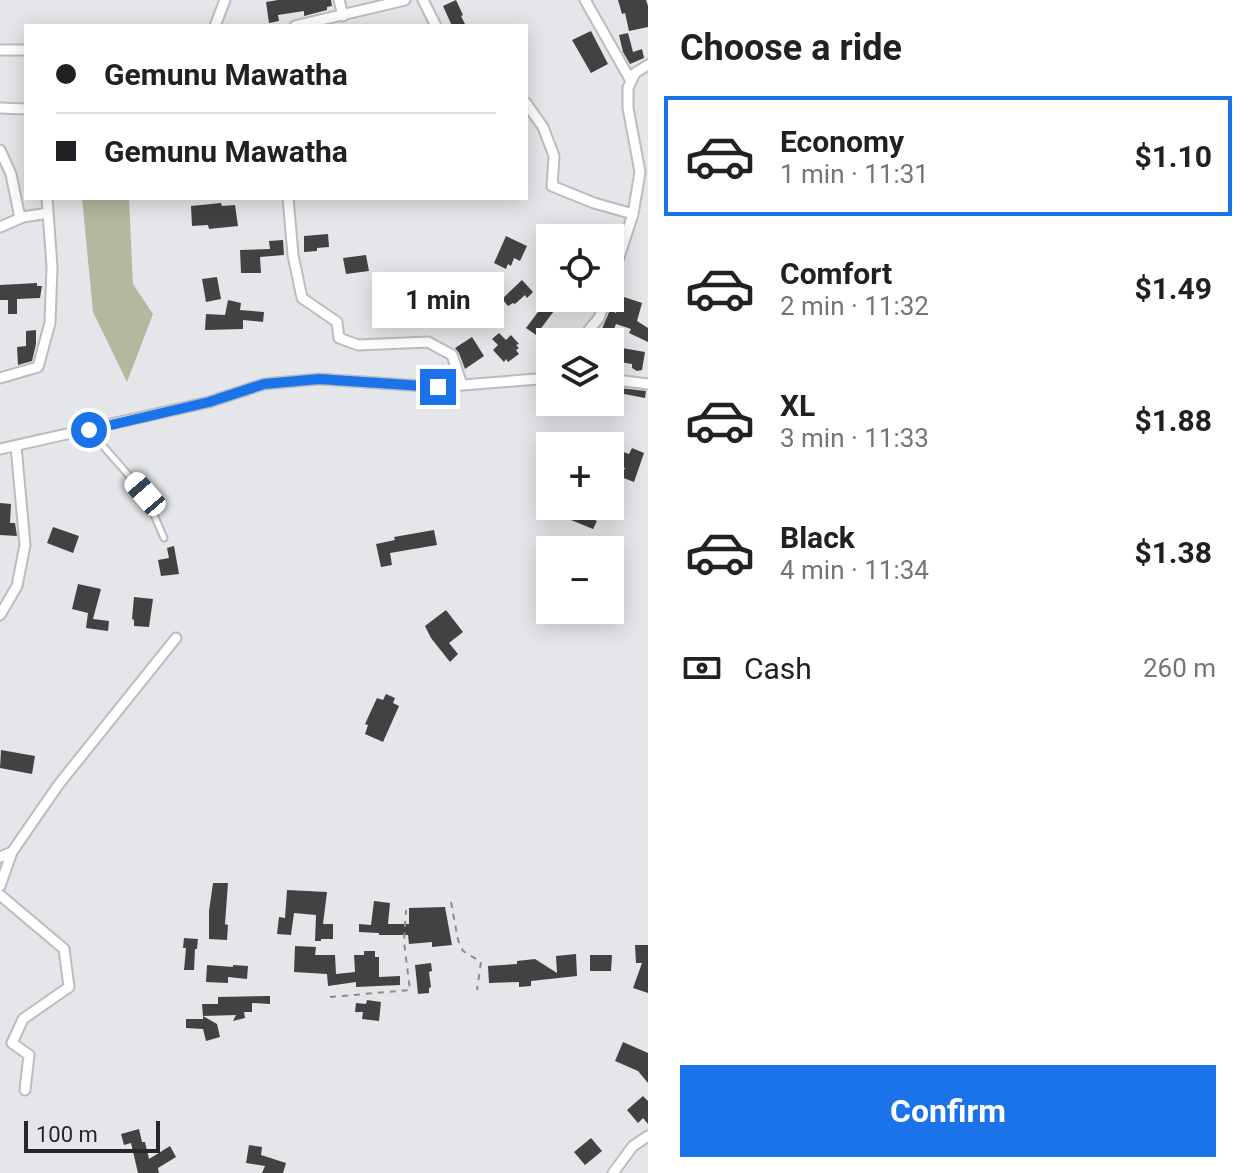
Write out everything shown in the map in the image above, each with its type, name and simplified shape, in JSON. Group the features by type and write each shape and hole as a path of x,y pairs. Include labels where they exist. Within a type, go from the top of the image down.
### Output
{"street":[{"path":"216,24 225,0"},
{"path":"339,0 343,16"},
{"path":"305,24 405,0"},
{"path":"423,0 435,24"},
{"path":"585,0 631,81"},
{"path":"0,50 24,50"},
{"path":"624,242 633,214 640,172 628,108 628,88 635,73 648,65"},
{"path":"528,106 543,127 554,156 552,186 633,214"},
{"path":"0,108 24,109"},
{"path":"0,150 11,174 19,213 23,217"},
{"path":"0,378 38,367 50,323 52,267 47,200"},
{"path":"288,200 293,255 302,298 337,322 339,338 358,345 428,342 452,355 462,385"},
{"path":"0,227 23,217 48,213"},
{"path":"0,449 209,402 264,384 319,379 438,387 536,378"},
{"path":"624,381 648,384"},
{"path":"0,615 17,586 25,545 16,446"},
{"path":"0,886 12,852 59,784 176,638"},
{"path":"0,857 12,852"},
{"path":"0,895 64,949 69,987 23,1019 12,1043 29,1055 25,1090"},
{"path":"613,1173 633,1146 648,1136"}],"lane":[{"path":"89,430 145,494 164,538"}],"path":[{"path":"451,902 463,951 481,962 477,990"},
{"path":"330,997 410,990 404,942 406,910"}],"green space":[{"path":"82,200 129,200 133,284 153,314 127,382 93,312"}],"building":[{"path":"331,0 332,6 304,16 304,11 278,15 279,21 269,23 266,2"},
{"path":"456,0 465,24 451,24 443,6"},
{"path":"618,0 646,0 648,27 629,31"},
{"path":"591,31 608,64 591,73 572,40"},
{"path":"628,33 633,52 642,49 644,58 630,64 619,35"},
{"path":"221,203 222,206 235,205 238,226 209,229 208,225 192,226 191,206"},
{"path":"328,234 329,247 304,252 304,236"},
{"path":"506,236 527,246 520,261 514,258 506,269 494,263"},
{"path":"283,240 284,255 260,257 261,273 241,273 240,250 270,249 269,241"},
{"path":"366,255 369,271 346,274 343,258"},
{"path":"217,277 221,299 206,302 202,279"},
{"path":"522,280 533,292 508,306 502,299"},
{"path":"37,283 37,286 42,286 40,298 17,299 17,314 8,314 8,300 0,300 0,285"},
{"path":"624,297 642,303 637,321 648,328 648,342 629,333 631,329 616,324 614,328 602,328 609,312 624,312"},
{"path":"228,300 241,303 240,310 264,312 263,322 243,320 243,329 205,330 206,314 225,315"},
{"path":"538,312 553,312 541,328 536,328 536,335 526,328"},
{"path":"36,330 32,361 18,365 17,347 26,346 26,331"},
{"path":"499,333 506,340 511,335 519,344 516,350 519,354 508,362 506,359 504,362 493,350 498,345 492,339"},
{"path":"472,337 484,356 465,369 455,348"},
{"path":"624,348 645,352 642,370 632,368 632,364 624,363"},
{"path":"624,388 646,391 645,398 624,394"},
{"path":"632,448 644,453 634,482 624,478 624,452 629,454"},
{"path":"0,503 11,504 10,523 15,523 17,536 0,535"},
{"path":"571,520 597,521 593,529"},
{"path":"53,527 79,536 73,553 47,543"},
{"path":"434,530 437,545 390,553 392,565 381,567 376,544 395,540 394,537"},
{"path":"174,546 179,574 161,576 158,560 169,558 167,548"},
{"path":"78,584 101,589 93,619 109,621 108,631 86,628 88,613 72,609"},
{"path":"134,597 153,599 149,627 134,626"},
{"path":"446,610 463,632 449,643 458,654 450,662 425,626"},
{"path":"386,694 395,698 393,703 399,706 383,742 365,734 368,725 365,724 377,698 383,700"},
{"path":"1,750 35,756 32,774 0,768"},
{"path":"213,883 228,883 227,940 209,939"},
{"path":"287,890 327,892 323,924 333,924 333,939 315,941 316,915 294,913 291,935 277,934 279,917 285,918"},
{"path":"374,901 390,903 388,924 409,924 409,908 445,907 452,945 432,947 432,942 409,944 408,935 359,932 359,924 371,925"},
{"path":"184,938 198,939 194,970 184,970"},
{"path":"635,945 648,945 648,993 633,988 642,963 636,963"},
{"path":"295,946 316,947 315,955 335,955 336,974 355,972 354,955 375,951 375,957 379,957 379,977 400,976 400,985 356,987 356,982 328,986 327,974 294,972"},
{"path":"576,954 577,976 531,981 531,986 519,987 519,982 489,983 488,966 535,959 557,973 556,956"},
{"path":"590,955 612,955 611,971 590,971"},
{"path":"431,963 429,993 418,994 415,965"},
{"path":"207,965 248,966 247,979 228,977 228,983 206,982"},
{"path":"270,996 270,1004 252,1003 252,1012 244,1012 245,1018 233,1021 236,1015 203,1016 202,1004 218,1004 218,997"},
{"path":"367,1000 381,1002 379,1021 362,1019 363,1012 355,1012 356,1003 366,1004"},
{"path":"203,1016 217,1024 220,1037 206,1041 203,1029 186,1028 186,1019 203,1019"},
{"path":"623,1042 648,1053 648,1083 638,1071 615,1061"},
{"path":"643,1096 648,1101 648,1124 643,1118 638,1123 627,1110"},
{"path":"139,1129 149,1159 170,1146 176,1157 158,1168 159,1173 138,1173 131,1143 124,1145 121,1134"},
{"path":"591,1138 602,1151 585,1165 574,1152"},
{"path":"249,1145 262,1147 261,1155 286,1163 283,1173 262,1173 265,1166 246,1163"}],"route":[{"path":"89,430 209,402 264,384 319,379 438,387"}]}
